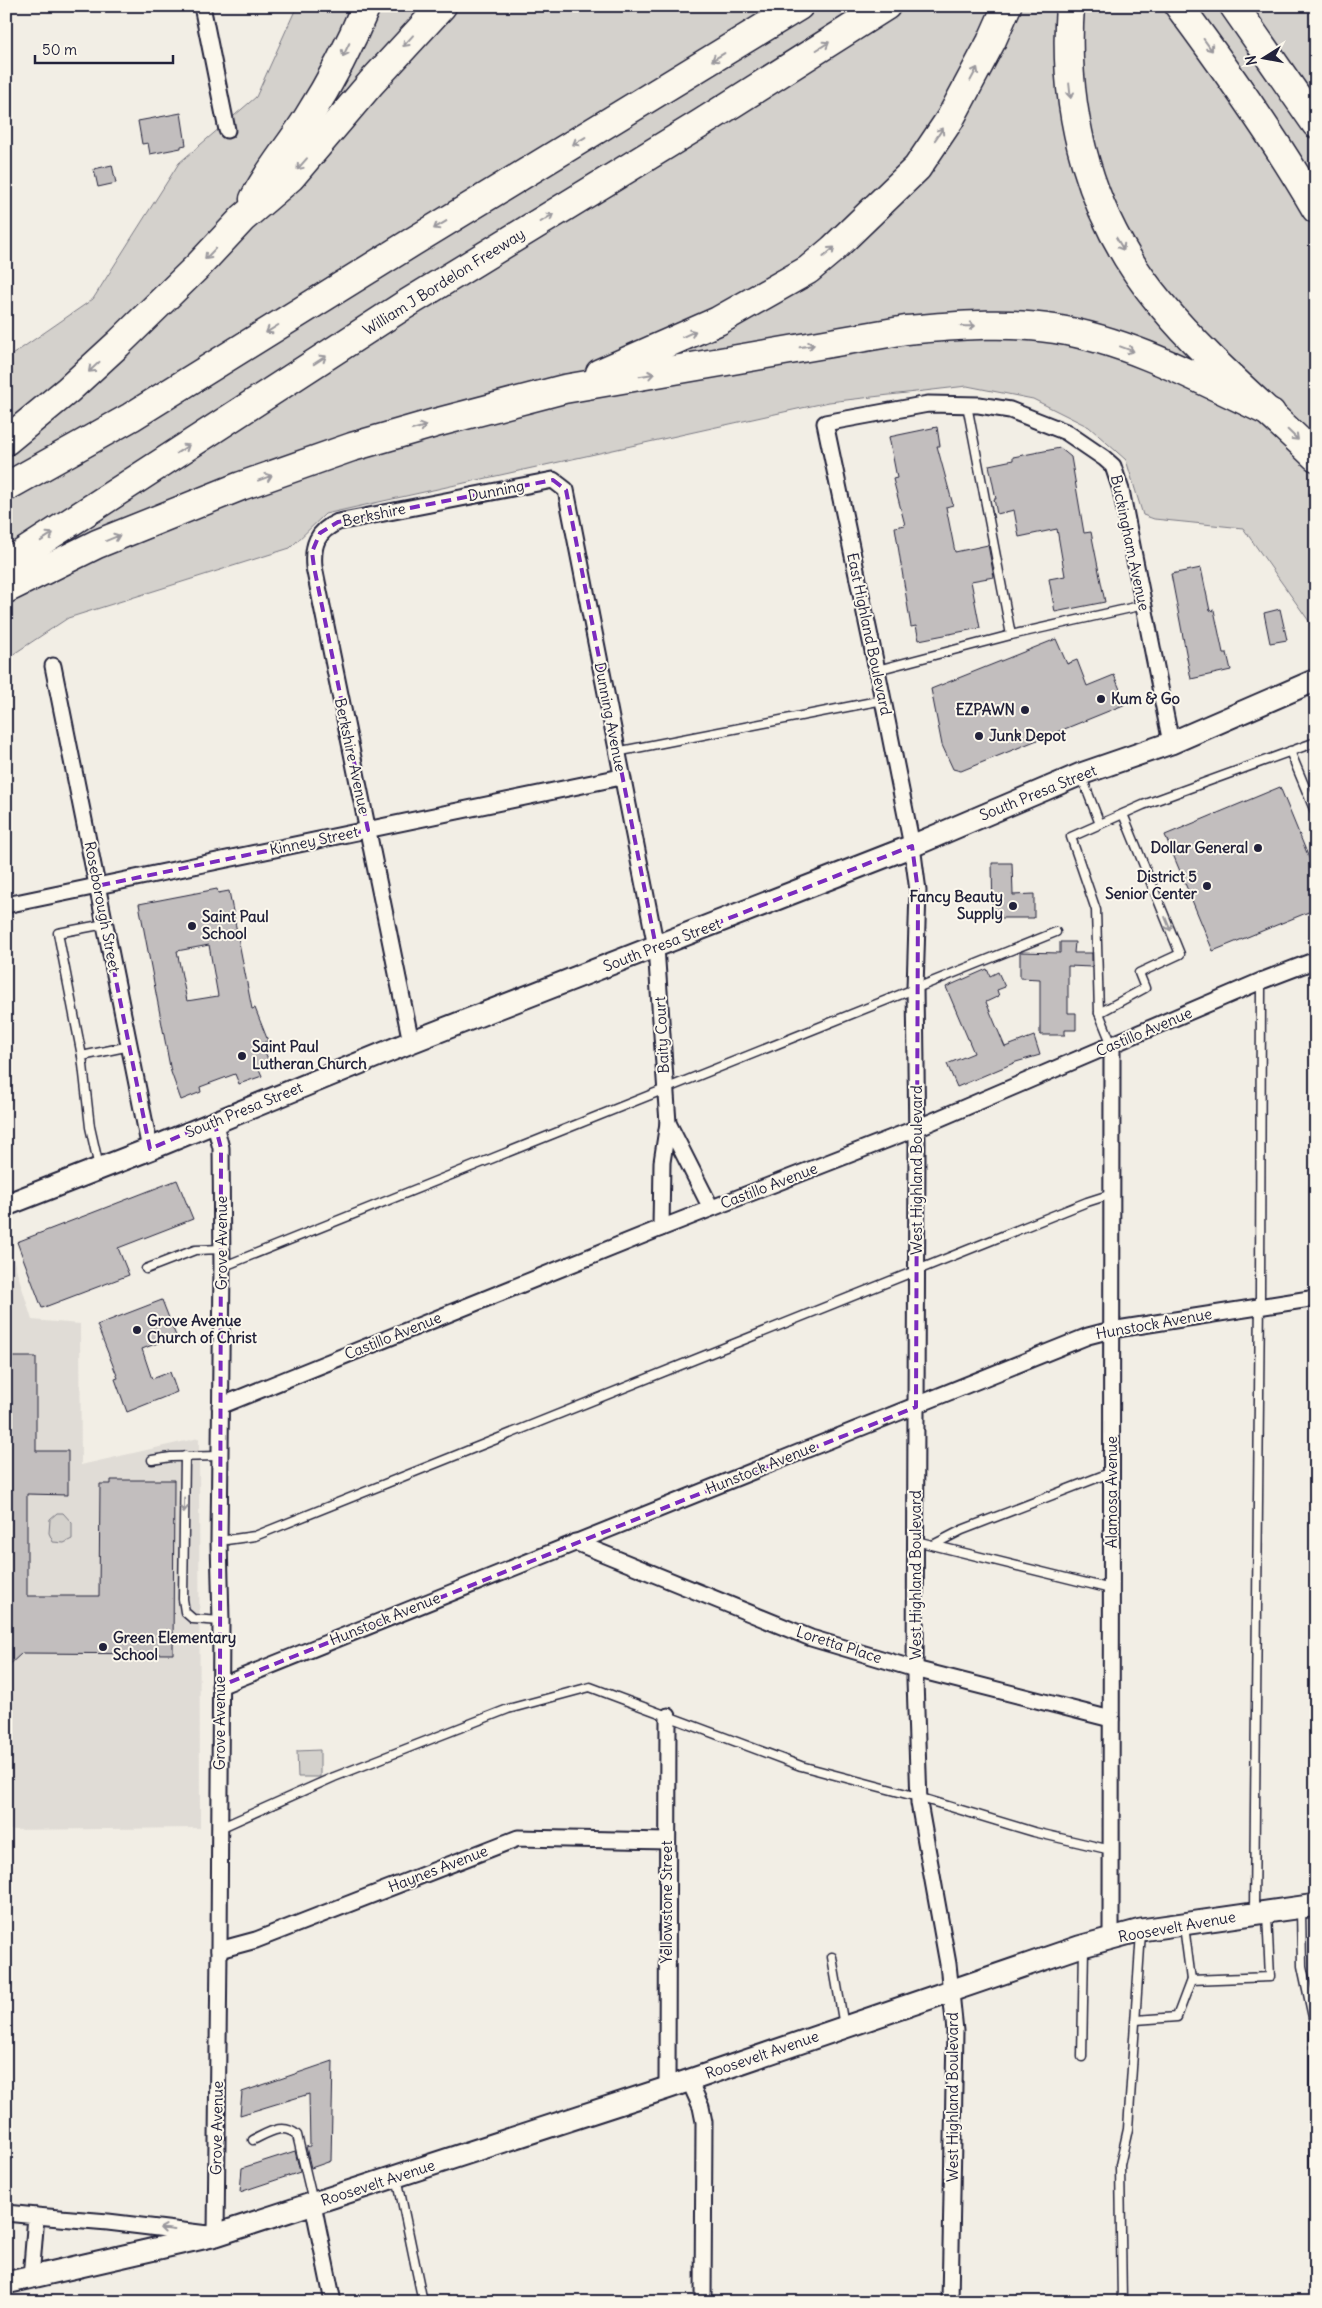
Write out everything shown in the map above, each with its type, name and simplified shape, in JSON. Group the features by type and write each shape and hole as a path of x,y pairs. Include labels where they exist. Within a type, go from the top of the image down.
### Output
{"highway":[{"path":"243,218 265,178 320,98 336,70 366,6"},
{"path":"6,441 68,390 199,265 243,218 291,177 371,83 442,6"},
{"path":"6,487 132,417 414,240 799,6"},
{"name":"William J Bordelon Freeway","path":"6,564 403,306 886,6"},
{"path":"564,389 718,321 808,270 833,249 917,168 950,119 1008,6"},
{"path":"1070,6 1068,42 1070,85 1077,136 1099,203 1116,238 1159,302 1198,344 1316,457"},
{"path":"1179,6 1236,84 1316,209"},
{"path":"1234,6 1316,124"},
{"path":"6,588 97,544 258,480 352,447 564,389 906,330 960,326 1016,325 1054,329 1095,338 1166,364 1270,413"}],"main road":[{"name":"South Presa Street","path":"6,1205 150,1149 214,1121 411,1042 912,846 1081,774 1171,743 1316,680"},
{"name":"Roosevelt Avenue","path":"6,2283 216,2235 667,2088 1111,1938 1141,1930 1308,1906"}],"street":[{"path":"202,6 227,130"},
{"name":"Buckingham Avenue","path":"825,422 928,404 967,405 1010,410 1066,432 1113,466 1121,490 1171,743"},
{"name":"East Highland Boulevard","path":"825,422 912,846"},
{"name":"Dunning","path":"426,504 553,480 564,488"},
{"name":"Dunning Avenue","path":"564,488 566,490 621,778 656,947"},
{"name":"Berkshire","path":"323,530 338,522 426,504"},
{"name":"Berkshire Avenue","path":"323,530 315,542 312,552 314,567 411,1042"},
{"name":"Roseborough Street","path":"53,666 150,1149"},
{"name":"Kinney Street","path":"6,905 621,778"},
{"name":"West Highland Boulevard","path":"912,846 918,891 915,988 917,1128 915,1669 918,1797 951,1992 955,2031 950,2302"},
{"name":"Baity Court","path":"656,947 668,1123 662,1162 661,1228"},
{"name":"Castillo Avenue","path":"220,1406 711,1208 917,1128 1261,981 1316,960"},
{"name":"Alamosa Avenue","path":"1111,1938 1112,1045"},
{"name":"Grove Avenue","path":"214,1121 221,1148 222,1249 219,1541 221,1621 220,1950 216,2235"},
{"name":"Baity Court","path":"668,1123 711,1208"},
{"name":"Hunstock Avenue","path":"220,1686 575,1542 916,1407 1088,1336 1111,1330 1316,1298"},
{"name":"Loretta Place","path":"575,1542 811,1638 915,1669 1111,1719"},
{"name":"Yellowstone Street","path":"667,2088 668,1716"},
{"name":"Haynes Avenue","path":"220,1950 256,1940 518,1838 667,1841"},
{"path":"689,2080 701,2107 704,2122 703,2302"},
{"path":"313,2204 333,2302"},
{"name":"Roosevelt Avenue","path":"6,2213 108,2222 216,2235"},
{"path":"31,2278 36,2216"}],"lane":[{"path":"967,405 1011,635"},
{"path":"877,670 1011,635 1144,605"},
{"path":"616,752 883,700"},
{"path":"1112,1045 1099,1013 1096,910 1071,837 1123,814 1316,742"},
{"path":"1290,751 1316,814"},
{"path":"1081,774 1100,824"},
{"path":"1099,1013 1145,988 1139,973 1180,954 1123,814"},
{"path":"100,1168 90,1127 82,1056 58,934 105,924"},
{"path":"222,1267 1056,932"},
{"path":"1191,1980 1270,1977 1260,1913 1261,981"},
{"path":"82,1056 130,1046"},
{"path":"219,1541 255,1536 1087,1202 1112,1194"},
{"path":"146,1269 195,1250 222,1249"},
{"path":"152,1460 185,1456 220,1456"},
{"path":"185,1456 183,1599 185,1612 193,1619 221,1621"},
{"path":"933,1545 962,1530 1112,1472"},
{"path":"916,1541 1112,1589"},
{"path":"220,1828 334,1776 508,1708 590,1687 801,1766 918,1797 1034,1832 1111,1850"},
{"path":"1308,1906 1302,1966 1314,2022 1314,2166"},
{"path":"1136,2020 1177,2017 1191,1980 1184,1924"},
{"path":"1122,2302 1120,2165 1128,2129 1141,1930"},
{"path":"1082,2057 1084,1946"},
{"path":"832,1957 844,2028"},
{"path":"253,2140 281,2128 291,2130 297,2135 313,2204"},
{"path":"397,2176 423,2302"}],"highlighted area":[{"path":"553,480 566,490 656,947 912,846 918,891 916,1407 220,1686 221,1148 214,1121 150,1149 97,886 368,830 314,567 312,552 320,533 338,522"}],"shaded area":[{"path":"297,6 1316,6 1316,631 1243,528 1154,519 1143,515 1126,460 1089,427 1033,399 967,386 829,402 325,514 290,548 68,618 6,659 6,359 93,299 179,163 256,97"},
{"name":"Green Elementary School","path":"6,1236 32,1320 80,1324 81,1465 199,1438 200,1828 6,1830"},
{"path":"57,1513 63,1513 72,1523 72,1539 64,1543 53,1542 49,1533 50,1519"},
{"path":"320,1750 320,1777 298,1777 297,1751"}],"building":[{"path":"181,113 186,145 181,146 181,148 150,154 148,143 142,144 138,121"},
{"path":"112,165 116,183 98,187 94,169"},
{"path":"937,427 940,446 937,446 953,505 946,507 955,552 988,545 994,577 971,581 980,628 919,640 916,626 911,627 895,527 905,525 893,479 897,478 889,437"},
{"path":"1060,448 1071,457 1084,533 1091,532 1105,602 1055,612 1049,579 1065,576 1057,529 1019,537 1014,510 997,514 989,465 1013,460 1013,457"},
{"path":"1201,568 1210,611 1214,610 1223,653 1227,653 1231,670 1191,679 1171,574"},
{"path":"1280,609 1287,640 1270,643 1264,613"},
{"path":"1056,639 1067,664 1077,660 1087,686 1114,675 1126,704 961,771 953,769 942,745 931,689"},
{"name":"Dollar General","path":"1280,787 1316,875 1316,909 1213,951 1165,835"},
{"name":"Fancy Beauty Supply","path":"992,863 1012,863 1013,895 1034,894 1034,918 993,918"},
{"path":"217,889 218,893 229,891 252,1009 255,1008 268,1041 262,1043 270,1065 259,1069 262,1076 239,1084 235,1074 200,1087 201,1092 181,1100 171,1072 139,904","holes":["209,945 218,996 187,1001 177,951"]},
{"path":"1060,942 1075,942 1074,953 1092,953 1092,967 1068,966 1068,1013 1076,1013 1076,1030 1065,1030 1065,1035 1040,1035 1040,979 1020,978 1020,952 1060,953"},
{"path":"987,969 990,976 998,972 1005,987 997,990 999,996 986,1002 1005,1047 1034,1036 1040,1055 1016,1062 957,1087 947,1064 974,1053 946,987"},
{"path":"177,1180 193,1219 118,1248 129,1275 42,1308 17,1242"},
{"path":"162,1300 176,1336 142,1349 152,1379 170,1372 177,1392 127,1412 115,1379 118,1378 97,1325"},
{"path":"6,1357 36,1357 36,1451 68,1451 68,1495 27,1494 27,1596 99,1596 100,1484 111,1484 111,1480 174,1480 173,1654 22,1653 6,1668"},
{"path":"333,2061 331,2161 311,2168 306,2147 310,2146 309,2094 240,2115 242,2092"},
{"path":"295,2151 300,2172 240,2192 242,2168"}],"place":[{"name":"Kum & Go","path":"1101,699"},
{"name":"EZPAWN","path":"1025,710"},
{"name":"Junk Depot","path":"979,736"},
{"name":"Dollar General","path":"1258,848"},
{"name":"District 5 Senior Center","path":"1207,886"},
{"name":"Fancy Beauty Supply","path":"1013,906"},
{"name":"Saint Paul School","path":"192,926"},
{"name":"Saint Paul Lutheran Church","path":"242,1056"},
{"name":"Grove Avenue Church of Christ","path":"137,1330"},
{"name":"Green Elementary School","path":"103,1647"}]}
